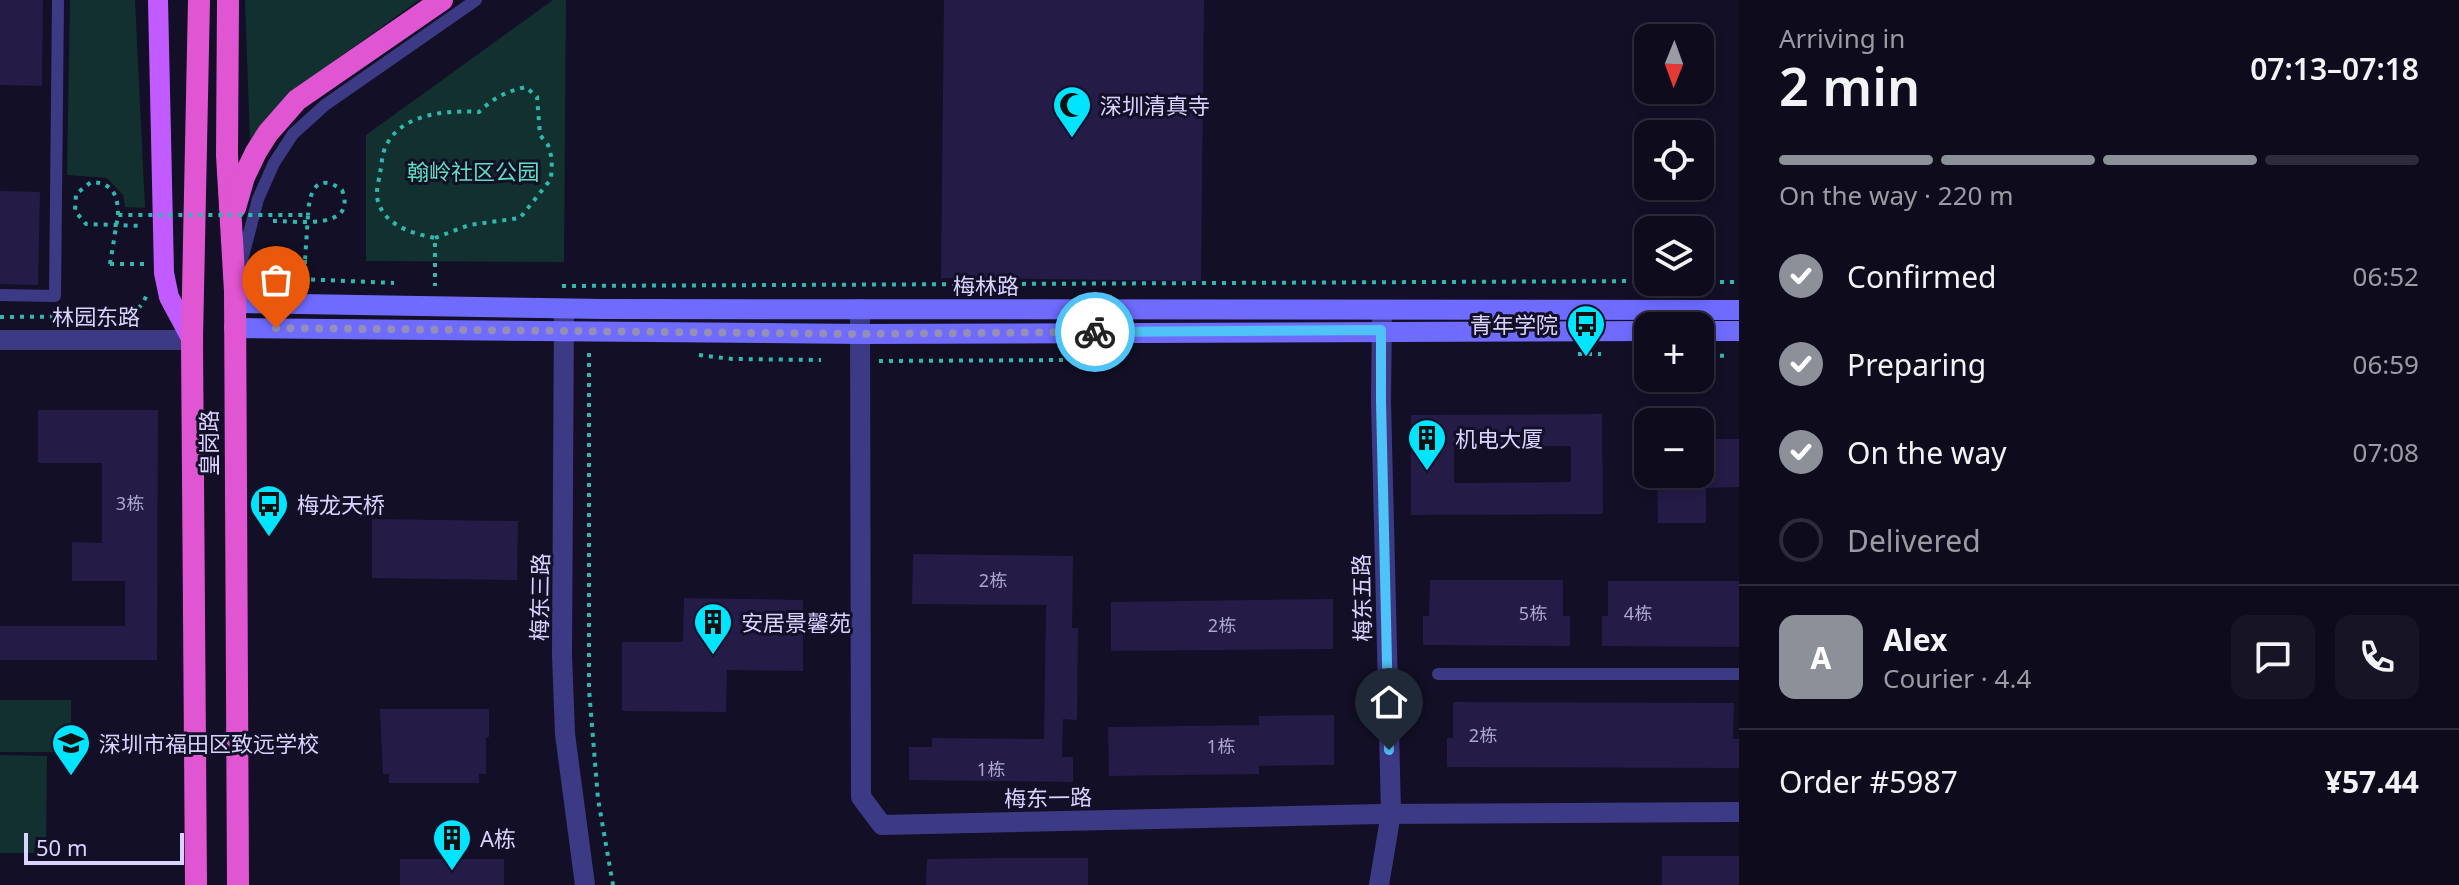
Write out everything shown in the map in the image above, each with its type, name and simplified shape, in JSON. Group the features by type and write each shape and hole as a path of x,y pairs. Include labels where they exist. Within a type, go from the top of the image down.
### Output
{"highway":[{"name":"皇岗路","path":"196,885 192,340 199,0"},
{"name":"皇岗路","path":"228,0 227,155 234,297 238,885"},
{"path":"230,224 244,177 262,143 282,115 297,100 442,0"}],"main road":[{"path":"158,0 164,273 169,297 192,340"},
{"name":"梅林路","path":"234,297 564,309 1739,310"},
{"path":"234,328 860,334 1634,331"},
{"path":"1714,331 1739,331"}],"street":[{"name":"梅东三路","path":"564,309 562,655 565,734 585,885"},
{"name":"梅东一路","path":"860,309 861,797 882,825 1391,813 1739,812"},
{"name":"梅东五路","path":"1379,885 1391,813 1381,401 1382,309"},
{"name":"林园东路","path":"0,340 192,340"}],"lane":[{"path":"0,295 55,296 58,0"},
{"path":"234,297 258,199 274,163 293,134 325,105 476,0"},
{"path":"1438,674 1739,674"}],"path":[{"path":"526,87 537,97 540,135 548,145 552,159 551,179 520,218 469,225 435,238 411,233 387,219 377,197 388,140 431,113 479,112 491,99 526,87"},
{"path":"146,226 98,226 86,224 75,211 76,194 91,182 109,186 116,193 118,215 110,264 147,264"},
{"path":"273,221 313,221 334,219 345,205 342,190 329,183 318,184 311,190 308,215 305,260 305,280"},
{"path":"118,215 308,215"},
{"path":"423,286 435,286 435,238"},
{"path":"276,278 396,283"},
{"path":"563,286 1634,281"},
{"path":"1714,282 1739,282"},
{"path":"0,317 118,316 135,313 143,304 147,292"},
{"path":"603,353 589,353 589,689 598,799 613,885"},
{"path":"688,353 732,359 821,360"},
{"path":"877,361 1072,360 1127,354"},
{"path":"1714,355 1729,356"}],"green space":[{"path":"70,0 135,0 145,208 125,207 123,195 107,178 67,175"},
{"path":"245,0 419,0 337,59 250,141"},
{"name":"翰岭社区公园","path":"553,0 566,0 564,262 366,261 366,135"},
{"path":"0,700 71,700 71,752 0,752"},
{"path":"0,755 47,756 46,853 0,853"}],"building":[{"path":"0,0 43,0 42,86 0,85"},
{"name":"深圳清真寺","path":"944,0 1204,0 1201,281 941,278"},
{"path":"0,191 40,192 38,285 0,284"},
{"path":"38,410 158,410 157,660 0,660 0,626 125,626 125,581 72,581 72,542 102,543 102,463 38,463"},
{"name":"机电大厦","path":"1602,414 1603,514 1411,515 1411,415","holes":["1454,446 1571,446 1571,482 1454,483"]},
{"path":"1714,439 1739,439 1739,487 1714,488"},
{"path":"1657,488 1706,488 1706,523 1658,523"},
{"path":"372,519 518,521 517,580 372,578"},
{"path":"913,554 1073,556 1072,628 1078,628 1077,720 1063,719 1062,757 1073,757 1073,782 909,780 909,747 932,747 932,738 1044,739 1046,605 912,604"},
{"path":"1430,580 1563,580 1563,616 1570,616 1570,646 1423,645 1423,616 1429,616"},
{"path":"1608,581 1739,581 1739,647 1602,646 1602,616 1608,616"},
{"name":"安居景馨苑","path":"684,598 803,600 803,671 727,670 726,712 622,711 622,642 683,642"},
{"path":"1333,599 1333,649 1111,651 1111,602"},
{"path":"1453,702 1734,703 1733,739 1739,739 1739,768 1447,767 1447,738 1453,738"},
{"path":"380,709 489,709 486,774 479,774 479,783 389,783 389,774 383,774"},
{"path":"1334,715 1334,765 1259,766 1259,774 1109,776 1108,727 1259,725 1259,716"},
{"path":"1662,856 1739,856 1739,885 1662,885"},
{"path":"1088,858 1088,885 926,885 927,859"},
{"name":"A栋","path":"400,859 504,859 504,885 400,885"}],"way so far":[{"path":"276,328 860,334 1095,332"}],"place":[{"name":"深圳清真寺","path":"1072,139"},
{"name":"青年学院","path":"1586,358"},
{"name":"机电大厦","path":"1427,472"},
{"name":"梅龙天桥","path":"269,538"},
{"name":"安居景馨苑","path":"713,656"},
{"name":"深圳市福田区致远学校","path":"71,777"},
{"name":"A栋","path":"452,872"}],"route":[{"path":"1095,332 1381,330 1389,750"}]}
